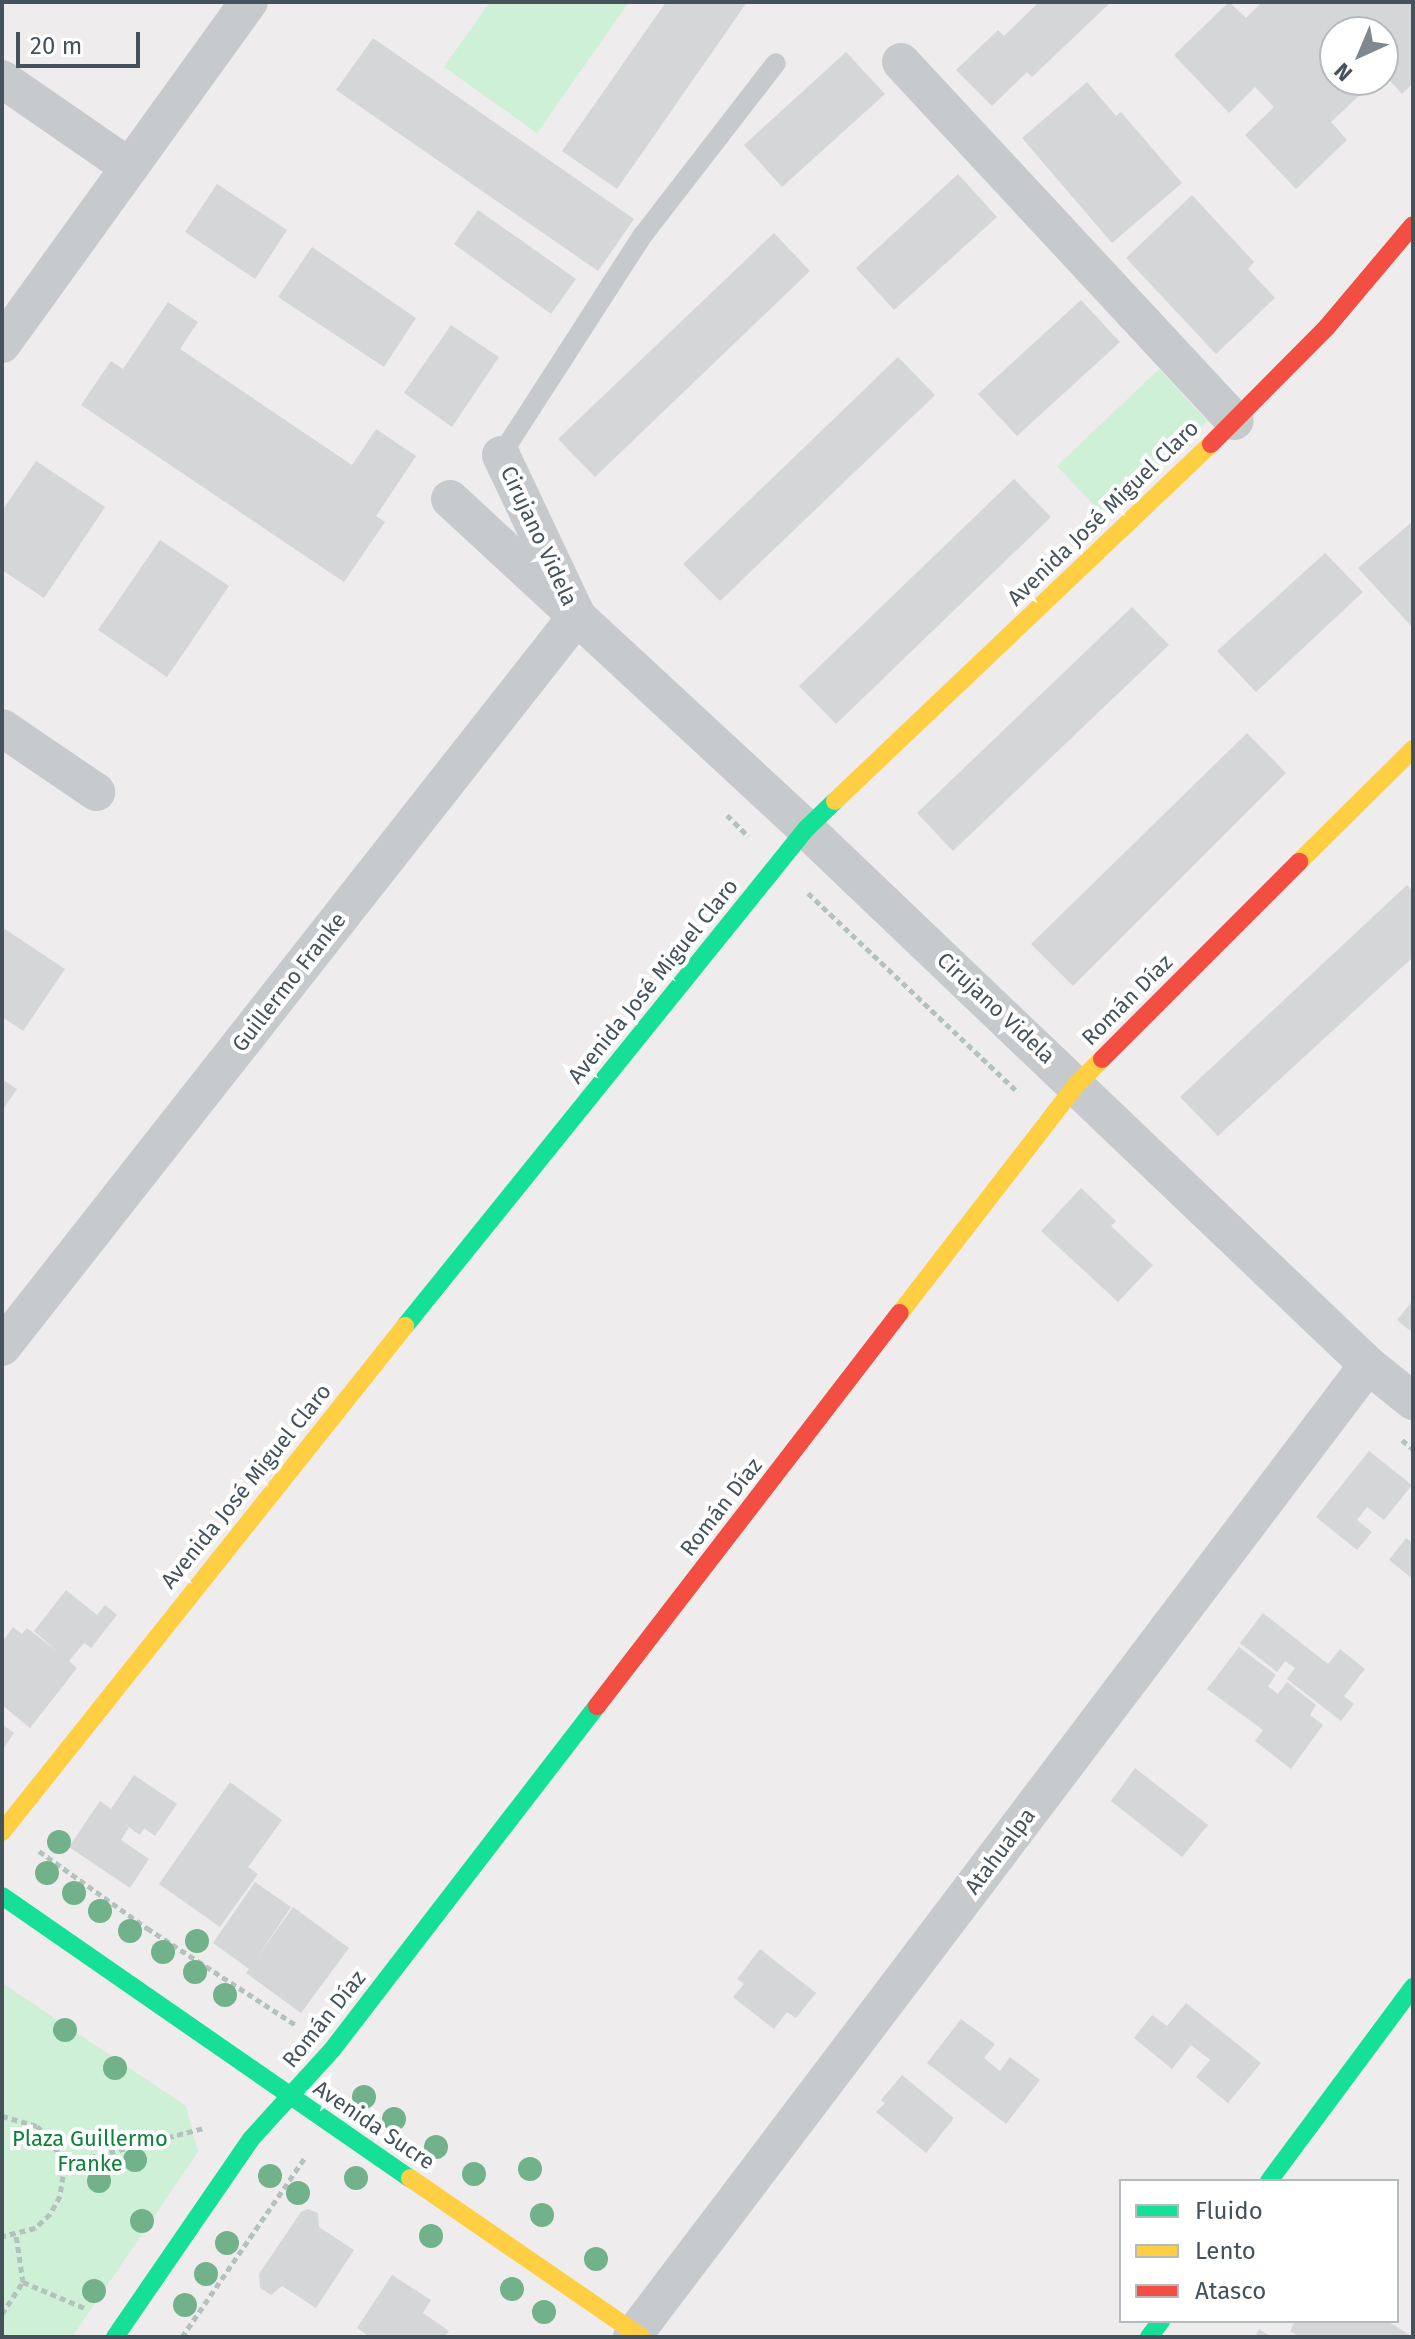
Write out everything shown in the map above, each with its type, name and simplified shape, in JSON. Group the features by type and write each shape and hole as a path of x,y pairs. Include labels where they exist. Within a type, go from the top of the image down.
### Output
{"street":[{"path":"2,344 249,2"},
{"path":"901,62 1235,421"},
{"path":"2,79 129,167"},
{"name":"Avenida José Miguel Claro","path":"3,1830 806,829 1235,421 1327,327 1413,225"},
{"name":"Cirujano Videla","path":"501,455 577,616"},
{"name":"Cirujano Videla","path":"450,499 806,829 1368,1365 1413,1401"},
{"name":"Guillermo Franke","path":"2,1347 577,616"},
{"path":"2,728 96,792"},
{"name":"Román Díaz","path":"119,2331 239,2155 352,2025 1076,1085 1413,749"},
{"name":"Atahualpa","path":"636,2336 1368,1365"},
{"name":"Avenida Sucre","path":"2,1896 636,2336"},
{"path":"1270,2179 1413,1987"}],"lane":[{"path":"501,455 643,235 776,63"}],"path":[{"path":"3,1830 298,2026"},
{"path":"2,2116 37,2126 51,2140 61,2165 60,2196 50,2214 35,2228 2,2236"},
{"path":"182,2337 330,2124"},
{"path":"61,2165 204,2128"},
{"path":"2,2314 23,2282 16,2235"},
{"path":"23,2282 119,2331"}],"green space":[{"path":"490,2 629,2 537,133 444,67"},
{"path":"1159,369 1207,421 1105,517 1057,466"},
{"name":"Plaza Guillermo Franke","path":"2,1983 186,2106 198,2152 72,2337 2,2337"}],"building":[{"path":"666,2 747,2 617,189 562,151"},
{"path":"1039,2 1111,2 1032,77 1027,72 992,106 956,70 998,30 1004,36"},
{"path":"1229,2 1246,18 1262,2 1413,2 1413,83 1402,94 1399,91 1399,16 1319,16 1319,96 1359,96 1331,122 1347,140 1296,189 1245,135 1274,107 1255,87 1229,113 1174,55"},
{"path":"373,38 634,219 598,271 336,90"},
{"path":"846,52 885,94 782,187 744,145"},
{"path":"1087,82 1116,116 1121,112 1182,183 1112,243 1022,138"},
{"path":"958,174 997,217 894,310 856,268"},
{"path":"217,184 287,230 255,279 185,232"},
{"path":"1192,195 1254,262 1248,269 1275,298 1216,354 1126,258"},
{"path":"478,210 576,279 551,314 454,244"},
{"path":"774,233 810,271 595,477 558,439"},
{"path":"312,247 416,318 384,367 278,297"},
{"path":"1081,300 1120,342 1017,436 978,394"},
{"path":"168,302 198,322 180,349 352,465 376,429 416,456 376,516 385,522 344,582 81,405 111,361 123,369"},
{"path":"451,325 499,357 452,427 404,393"},
{"path":"898,357 935,395 720,601 683,564"},
{"path":"36,461 105,507 44,598 2,570 2,511"},
{"path":"1014,479 1051,517 836,724 799,686"},
{"path":"1413,521 1413,628 1358,568"},
{"path":"160,540 229,586 167,677 98,630"},
{"path":"1325,553 1363,592 1256,692 1217,651"},
{"path":"1132,607 1169,645 953,851 917,813"},
{"path":"1247,733 1286,773 1073,986 1031,944"},
{"path":"1407,885 1413,892 1413,957 1218,1136 1180,1097"},
{"path":"2,927 65,969 23,1031 2,1017"},
{"path":"2,1079 17,1089 2,1111"},
{"path":"1081,1188 1116,1221 1111,1226 1153,1265 1118,1302 1041,1231"},
{"path":"1413,1300 1413,1333 1397,1320"},
{"path":"1369,1451 1412,1485 1384,1520 1367,1507 1357,1520 1372,1532 1357,1550 1316,1517"},
{"path":"1406,1538 1413,1543 1413,1579 1389,1560"},
{"path":"66,1590 97,1615 105,1605 117,1615 91,1648 84,1643 69,1661 77,1668 30,1728 2,1705 2,1642 13,1627 22,1634 27,1628 58,1652 34,1631"},
{"path":"1263,1613 1328,1664 1340,1649 1365,1669 1344,1696 1354,1704 1341,1721 1287,1679 1295,1668 1285,1661 1277,1672 1240,1643"},
{"path":"1239,1647 1276,1675 1268,1686 1278,1694 1287,1682 1316,1705 1310,1715 1323,1725 1291,1769 1255,1741 1263,1730 1207,1689"},
{"path":"2,1724 14,1733 2,1751"},
{"path":"1135,1768 1208,1825 1182,1857 1111,1801"},
{"path":"134,1775 177,1804 155,1836 144,1828 140,1835 129,1827 121,1840 149,1859 130,1888 69,1847 100,1801 111,1809"},
{"path":"230,1782 282,1820 248,1867 258,1874 220,1927 159,1884"},
{"path":"255,1882 291,1907 256,1959 293,1907 349,1948 301,2013 246,1973 249,1969 213,1943"},
{"path":"760,1949 816,1993 796,2018 787,2012 774,2029 733,1997 744,1984 737,1979"},
{"path":"1186,2003 1261,2063 1228,2103 1196,2077 1210,2060 1191,2045 1172,2069 1134,2038 1152,2015 1167,2026"},
{"path":"961,2019 995,2044 984,2058 1000,2071 1010,2057 1040,2080 1006,2124 927,2063"},
{"path":"902,2075 954,2118 926,2153 876,2112 885,2103 881,2100"},
{"path":"308,2209 318,2213 319,2227 354,2250 316,2308 282,2286 271,2295 260,2288 259,2274 301,2212"},
{"path":"392,2275 431,2300 423,2313 449,2331 444,2337 370,2337 357,2328"},
{"path":"1294,2323 1390,2323 1413,2337 1300,2337 1290,2331"},
{"path":"1259,2329 1272,2337 1255,2337"}],"traffic: fast":[{"path":"405,1326 806,829 835,801"},
{"path":"115,2337 251,2139 332,2050 597,1706"},
{"path":"2,1896 410,2178"},
{"path":"1270,2179 1413,1987"},
{"path":"1149,2337 1160,2323"}],"traffic: slow":[{"path":"835,801 1211,444"},
{"path":"1299,862 1413,749"},
{"path":"900,1313 1076,1085 1102,1059"},
{"path":"2,1832 405,1326"},
{"path":"410,2178 641,2337"}],"traffic: jam":[{"path":"1211,444 1327,327 1413,225"},
{"path":"1102,1059 1299,862"},
{"path":"597,1706 900,1313"}]}
